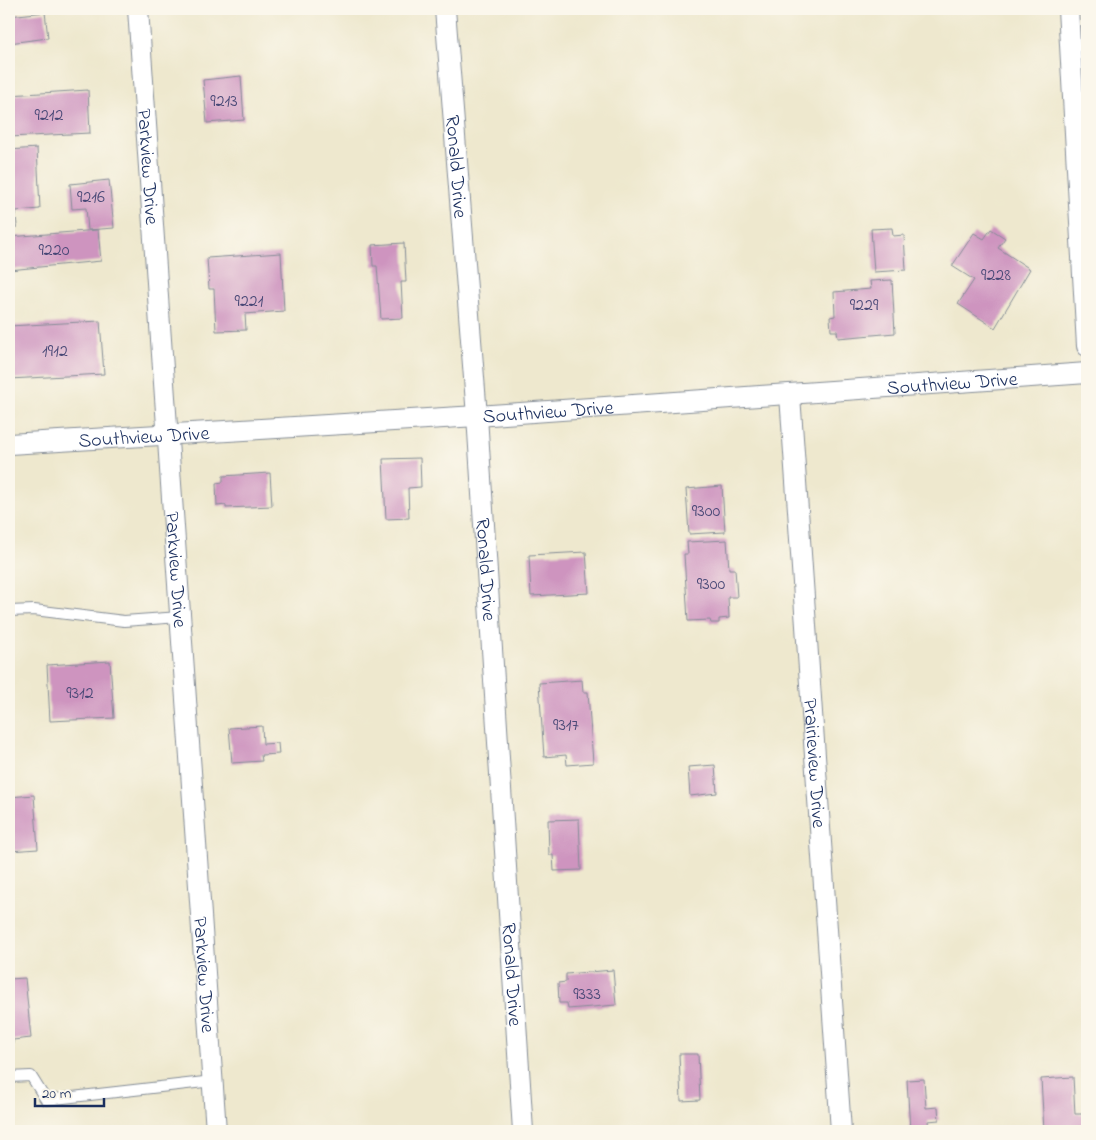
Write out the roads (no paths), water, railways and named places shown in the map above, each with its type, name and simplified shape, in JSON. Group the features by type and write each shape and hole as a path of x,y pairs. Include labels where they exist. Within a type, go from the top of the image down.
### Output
{"street":[{"name":"Parkview Drive","path":"138,9 216,1131"},
{"name":"Ronald Drive","path":"445,9 477,416 523,1131"},
{"path":"1068,9 1087,346"},
{"name":"Southview Drive","path":"9,444 477,416 1087,373"},
{"name":"Prairieview Drive","path":"790,395 841,1131"}],"lane":[{"path":"9,611 34,610 124,621 180,617"},
{"path":"9,1077 31,1076 46,1100 213,1081"}]}
